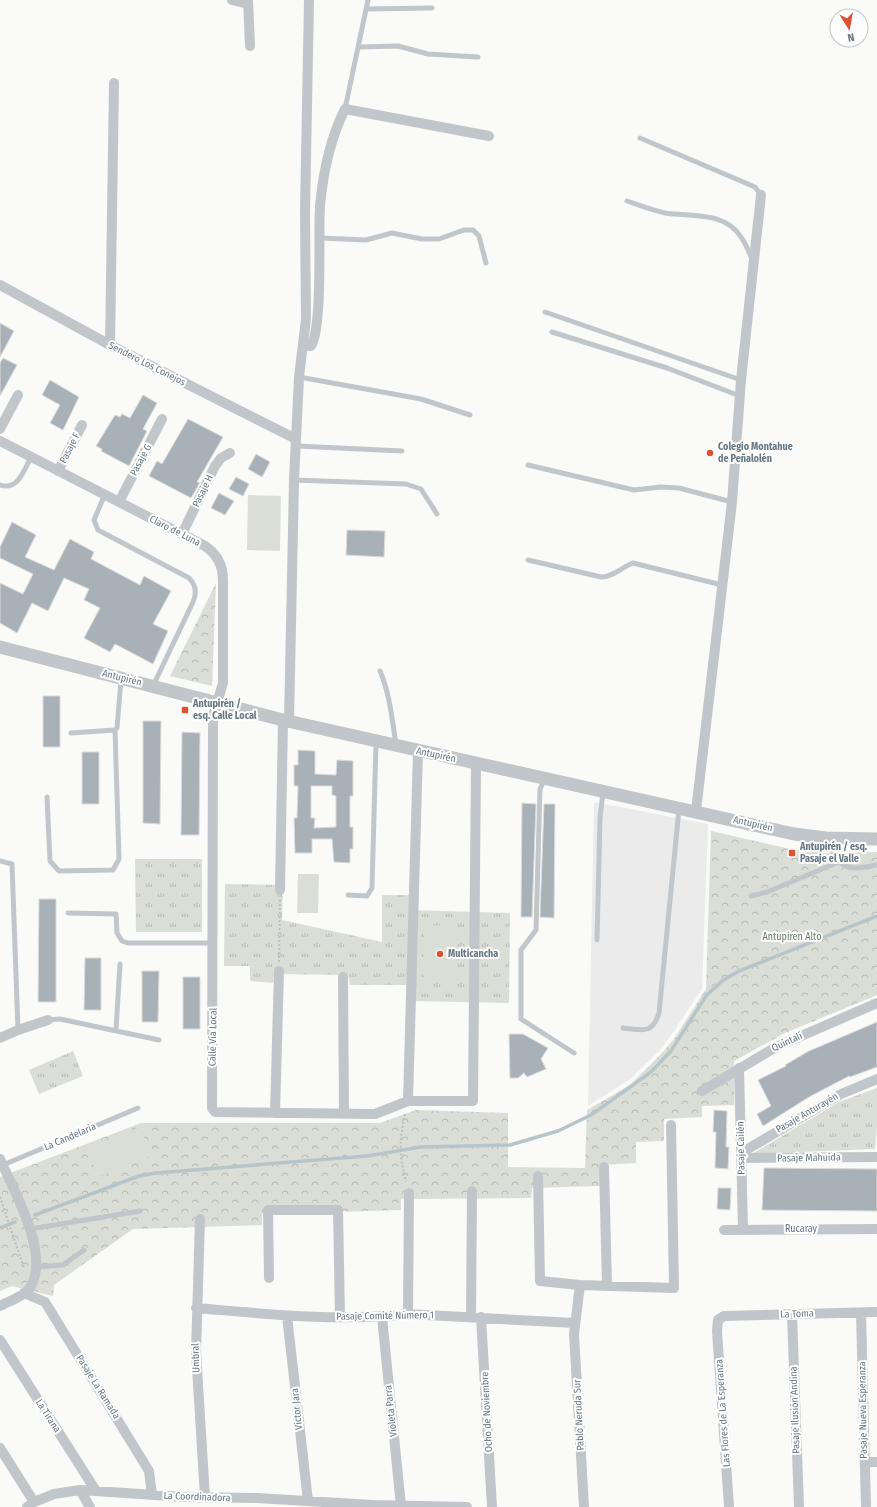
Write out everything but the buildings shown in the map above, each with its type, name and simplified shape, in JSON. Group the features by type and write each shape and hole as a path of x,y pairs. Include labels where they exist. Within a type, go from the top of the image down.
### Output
{"street":[{"path":"232,0 248,2 250,46"},
{"path":"280,890 294,480 299,377 304,346 309,0"},
{"path":"110,345 114,83"},
{"path":"304,346 311,346 314,341 317,320 320,206 326,164 336,128 345,109 489,136"},
{"path":"696,811 732,502 741,380 761,195"},
{"name":"Sendero Los Conejos","path":"0,285 110,345 296,442"},
{"path":"0,429 18,395"},
{"name":"Pasaje G","path":"119,502 162,419"},
{"name":"Pasaje F","path":"58,471 82,425"},
{"name":"Claro de Luna","path":"0,441 210,549 218,558 223,572 223,683 217,702"},
{"name":"Pasaje H","path":"182,534 215,466 221,458 230,453"},
{"name":"Antupirén","path":"0,647 121,679 396,746 696,811 794,834 826,838 877,839"},
{"name":"Calle Vía Local","path":"217,702 213,716 214,943 212,1108 215,1112 375,1114 408,1101 473,1101 476,763"},
{"path":"408,1101 418,751"},
{"path":"275,1113 278,971"},
{"path":"343,977 344,1114"},
{"name":"Quintalí","path":"702,1091 776,1047 877,1003"},
{"path":"0,1038 48,1020"},
{"name":"Pasaje Cailén","path":"739,1068 743,1228"},
{"name":"Pasaje Anturayén","path":"741,1156 841,1094 877,1079"},
{"path":"538,1176 540,1281 580,1285 674,1288 671,1125"},
{"name":"Pasaje Mahuida","path":"741,1156 877,1157"},
{"name":"La Candelaria","path":"1,1164 30,1229 36,1267 33,1281 24,1293"},
{"path":"604,1167 606,1285"},
{"path":"471,1316 472,1191"},
{"path":"408,1314 409,1194"},
{"path":"269,1278 268,1210 338,1210 340,1317"},
{"name":"Umbral","path":"200,1219 196,1308 196,1352 205,1497"},
{"name":"Rucaray","path":"724,1230 743,1228 877,1229"},
{"name":"Pablo Neruda Sur","path":"580,1285 575,1323 584,1507"},
{"path":"0,1306 24,1293"},
{"name":"Pasaje La Ramada","path":"24,1293 46,1302 149,1471 152,1495"},
{"name":"Pasaje Comité Número 1","path":"196,1308 287,1316 382,1317 408,1314 471,1316 575,1323"},
{"name":"Pasaje Nueva Esperanza","path":"861,1312 866,1507"},
{"name":"La Toma","path":"718,1320 724,1316 877,1312"},
{"name":"Pasaje Ilusión Andina","path":"792,1314 799,1507"},
{"name":"Víctor Jara","path":"287,1316 308,1501"},
{"name":"Violeta Parra","path":"382,1317 401,1506"},
{"name":"Ocho de Noviembre","path":"481,1317 492,1507"},
{"name":"Las Flores de La Esperanza","path":"718,1320 717,1330 729,1507"},
{"name":"La Tirana","path":"0,1340 96,1491"},
{"path":"0,1448 31,1504"},
{"path":"864,1462 877,1462"},
{"path":"80,1490 90,1507"},
{"name":"La Coordinadora","path":"31,1504 54,1494 80,1490 152,1495 184,1502 205,1497 259,1503 308,1501 373,1506 467,1507"}],"lane":[{"path":"345,109 368,0"},
{"path":"366,9 432,8"},
{"path":"359,47 398,46 428,54 478,57"},
{"path":"640,138 755,187 761,195"},
{"path":"627,201 664,212 706,216 720,220 731,226 741,236 754,262"},
{"path":"320,238 366,240 392,233 422,239 439,239 464,230 473,230 479,236 486,263"},
{"path":"545,312 741,380"},
{"path":"552,332 667,368 740,396"},
{"path":"299,377 421,399 470,415"},
{"path":"296,442 402,451"},
{"path":"0,485 7,487 16,483 31,457"},
{"path":"528,465 634,490 661,487 679,488 732,502"},
{"path":"294,480 406,484 421,489 437,514"},
{"path":"105,494 94,520 98,530 189,578 195,586 195,597 193,602 153,686"},
{"path":"528,560 601,577 610,577 622,567 633,563 722,585"},
{"path":"380,671 384,681 391,711 396,746"},
{"path":"47,797 50,861 54,866 59,870 113,870 119,859 115,730 117,728 121,679"},
{"path":"71,733 115,730"},
{"path":"348,895 367,896 372,888 376,741"},
{"path":"546,778 540,789 536,930 521,950 521,1019 574,1053"},
{"path":"597,940 600,818 604,791"},
{"path":"623,1028 644,1030 652,1029 656,1023 659,1013 679,808"},
{"path":"826,838 839,862 848,868 859,869 877,865"},
{"path":"0,861 12,864 18,1030"},
{"path":"751,896 767,892 839,862"},
{"path":"68,913 116,914 119,937 122,941 128,943 214,943"},
{"path":"116,1030 120,964"},
{"path":"48,1020 60,1019 159,1040"},
{"name":"La Candelaria","path":"1,1164 138,1108"},
{"path":"30,1229 140,1211"},
{"path":"36,1267 63,1265 84,1250"}],"path":[{"path":"278,971 280,890"},
{"path":"408,1101 401,1132 400,1157 409,1194"},
{"path":"0,1197 25,1271"}],"shaded area":[{"path":"594,802 708,824 702,989 663,1047 629,1080 588,1106"}],"green space":[{"path":"248,495 281,496 280,551 247,550"},
{"path":"216,583 212,686 170,676"},
{"name":"Antupiren Alto","path":"711,831 790,849 825,853 877,852 877,995 785,1033 734,1061 734,1105 702,1106 702,1117 664,1119 664,1141 636,1142 636,1163 599,1165 600,1186 532,1188 531,1198 401,1199 401,1210 262,1214 262,1225 133,1229 54,1285 53,1296 12,1286 0,1291 0,1177 141,1123 380,1123 416,1110 508,1113 508,1167 585,1168 587,1110 630,1085 661,1054 674,1039 706,989"},
{"path":"135,859 202,859 202,932 136,932"},
{"path":"298,874 319,874 318,913 297,913"},
{"path":"225,884 283,885 282,920 382,942 382,895 409,895 409,910 510,913 509,1003 415,1001 414,985 350,985 348,975 274,974 273,983 250,981 250,966 224,966"},
{"name":"Multicancha","path":"424,925 457,926 456,983 424,983"},
{"path":"73,1051 83,1076 39,1094 29,1070"},
{"path":"877,1088 877,1127 875,1149 752,1154 839,1102"},
{"path":"140,1127 151,1156 98,1177 87,1148"}],"waterway":[{"path":"35,1215 139,1176 156,1173 367,1156 421,1147 510,1145 558,1131 591,1115 651,1072 671,1051 706,996 722,981 739,971 877,916"},
{"path":"0,1228 15,1222"}],"place":[{"name":"Colegio Montahue de Peñalolén","path":"710,453"},
{"name":"Antupirén / esq. Calle Local","path":"185,710"},
{"name":"Antupirén / esq. Pasaje el Valle","path":"792,853"},
{"name":"Multicancha","path":"440,954"}]}
